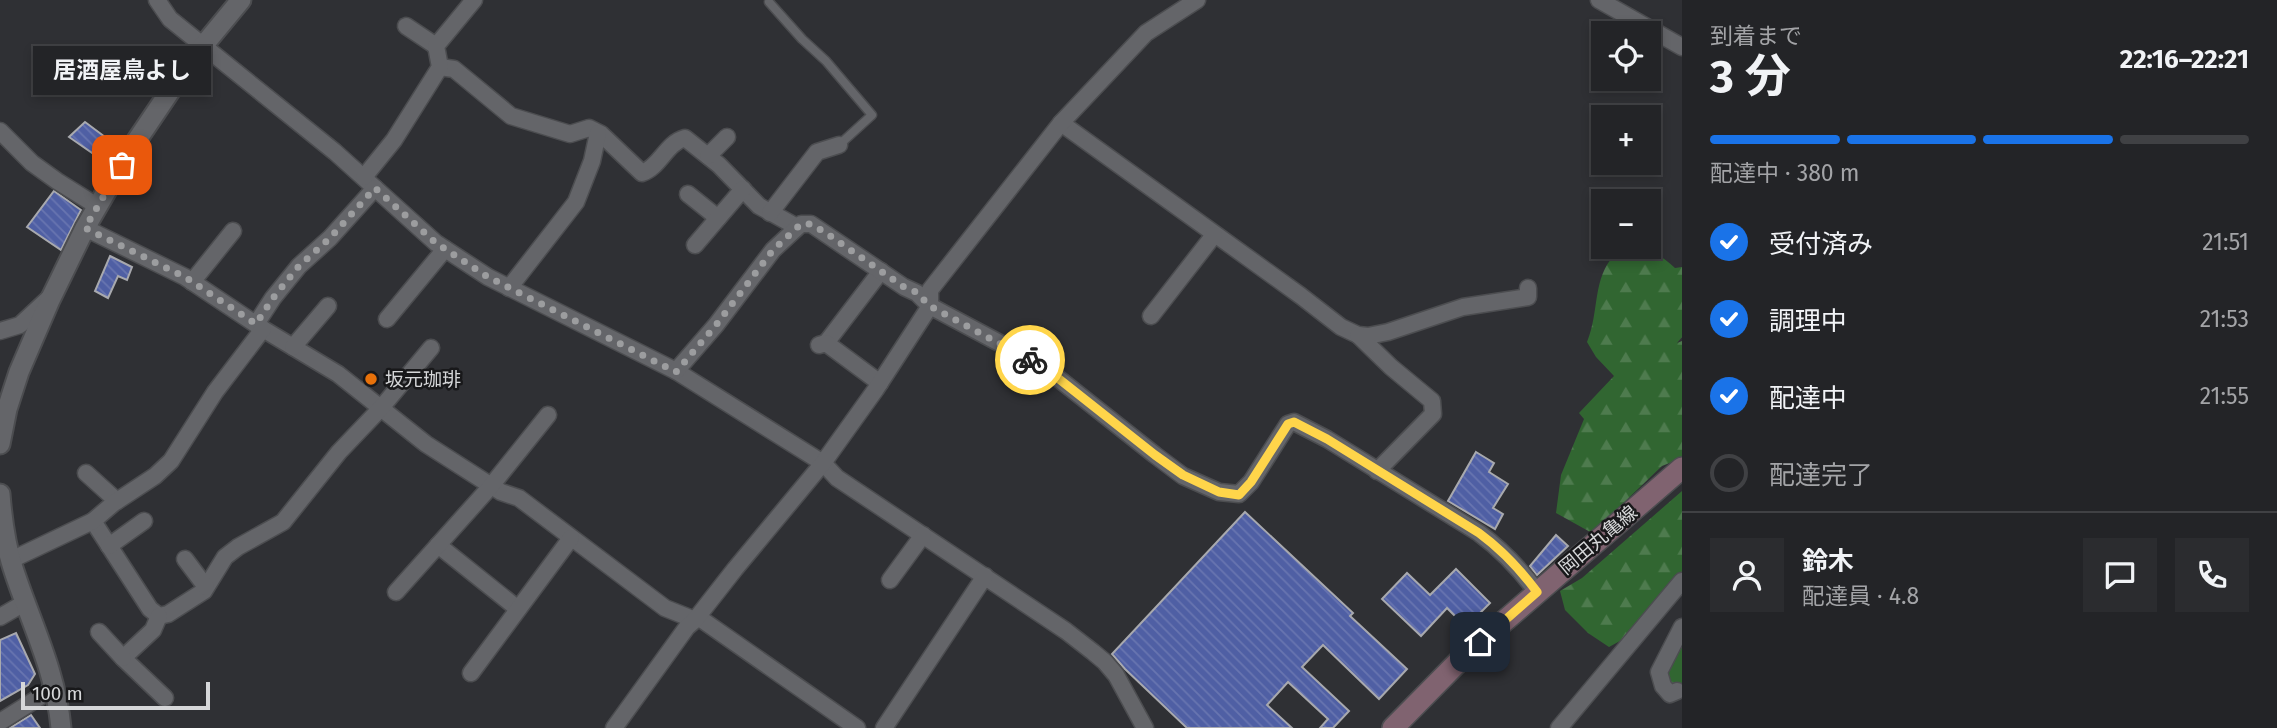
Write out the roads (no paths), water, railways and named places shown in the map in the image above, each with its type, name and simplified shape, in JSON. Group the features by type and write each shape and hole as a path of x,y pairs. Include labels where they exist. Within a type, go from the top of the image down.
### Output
{"main road":[{"name":"岡田丸亀線","path":"1393,728 1465,655 1682,468"}],"street":[{"path":"157,0 170,19 202,47 369,182 445,249 488,277 676,372 823,463 837,478 1066,631 1105,662 1116,675 1145,728"},
{"path":"0,444 7,409 19,372 85,228 137,141 189,62 241,0"},
{"path":"436,46 474,0"},
{"path":"614,728 687,627 823,463 930,306 930,290 1061,123 1146,33 1197,0"},
{"path":"1599,0 1681,45"},
{"path":"11,560 93,521 155,476 171,461 259,326 273,298 299,266 330,238 369,182 440,67 436,46 407,26"},
{"path":"440,67 454,69 511,116 570,134 589,128 642,173 650,170 673,145 684,138 708,156 759,206 797,227"},
{"path":"1061,123 1341,327 1358,335 1432,401 1433,414 1377,471"},
{"path":"0,131 32,163 97,206"},
{"path":"509,288 576,202 592,161 598,133"},
{"path":"708,156 727,137"},
{"path":"769,213 817,152 839,145"},
{"path":"695,245 743,189"},
{"path":"688,194 718,218"},
{"path":"676,372 773,250 801,224 811,224 904,287 916,292 930,306 1054,375 1183,475 1219,492 1239,495 1251,482 1288,424 1294,422 1479,533 1501,549 1520,568 1537,592"},
{"path":"85,228 191,282 338,374 426,444 501,492 519,498 665,608 697,618 857,728"},
{"path":"191,282 233,231"},
{"path":"1151,316 1214,235"},
{"path":"387,319 445,249"},
{"path":"880,383 822,344 881,271"},
{"path":"1358,335 1388,332 1464,307 1528,297 1528,288"},
{"path":"0,331 20,325 52,295"},
{"path":"293,347 328,306"},
{"path":"159,616 168,614 204,591 225,557 238,547 283,522 339,452 381,408 431,348"},
{"path":"396,593 491,486 548,415"},
{"path":"86,473 117,501"},
{"path":"0,494 1,516 11,560 54,688 61,728"},
{"path":"93,521 150,609 159,616"},
{"path":"109,546 144,521"},
{"path":"890,580 923,535"},
{"path":"471,673 571,538"},
{"path":"438,545 518,610"},
{"path":"185,559 206,587"},
{"path":"884,728 985,576"},
{"path":"1559,728 1682,581"},
{"path":"0,617 26,602"},
{"path":"123,658 153,630 159,616"},
{"path":"1676,691 1670,694 1665,691 1659,672 1682,627"},
{"path":"99,632 165,698"},
{"path":"0,722 54,688"}],"lane":[{"path":"769,2 826,61 872,115 839,145"}],"place":[{"name":"居酒屋鳥よし","path":"122,165"},
{"name":"坂元珈琲","path":"371,379"}]}
